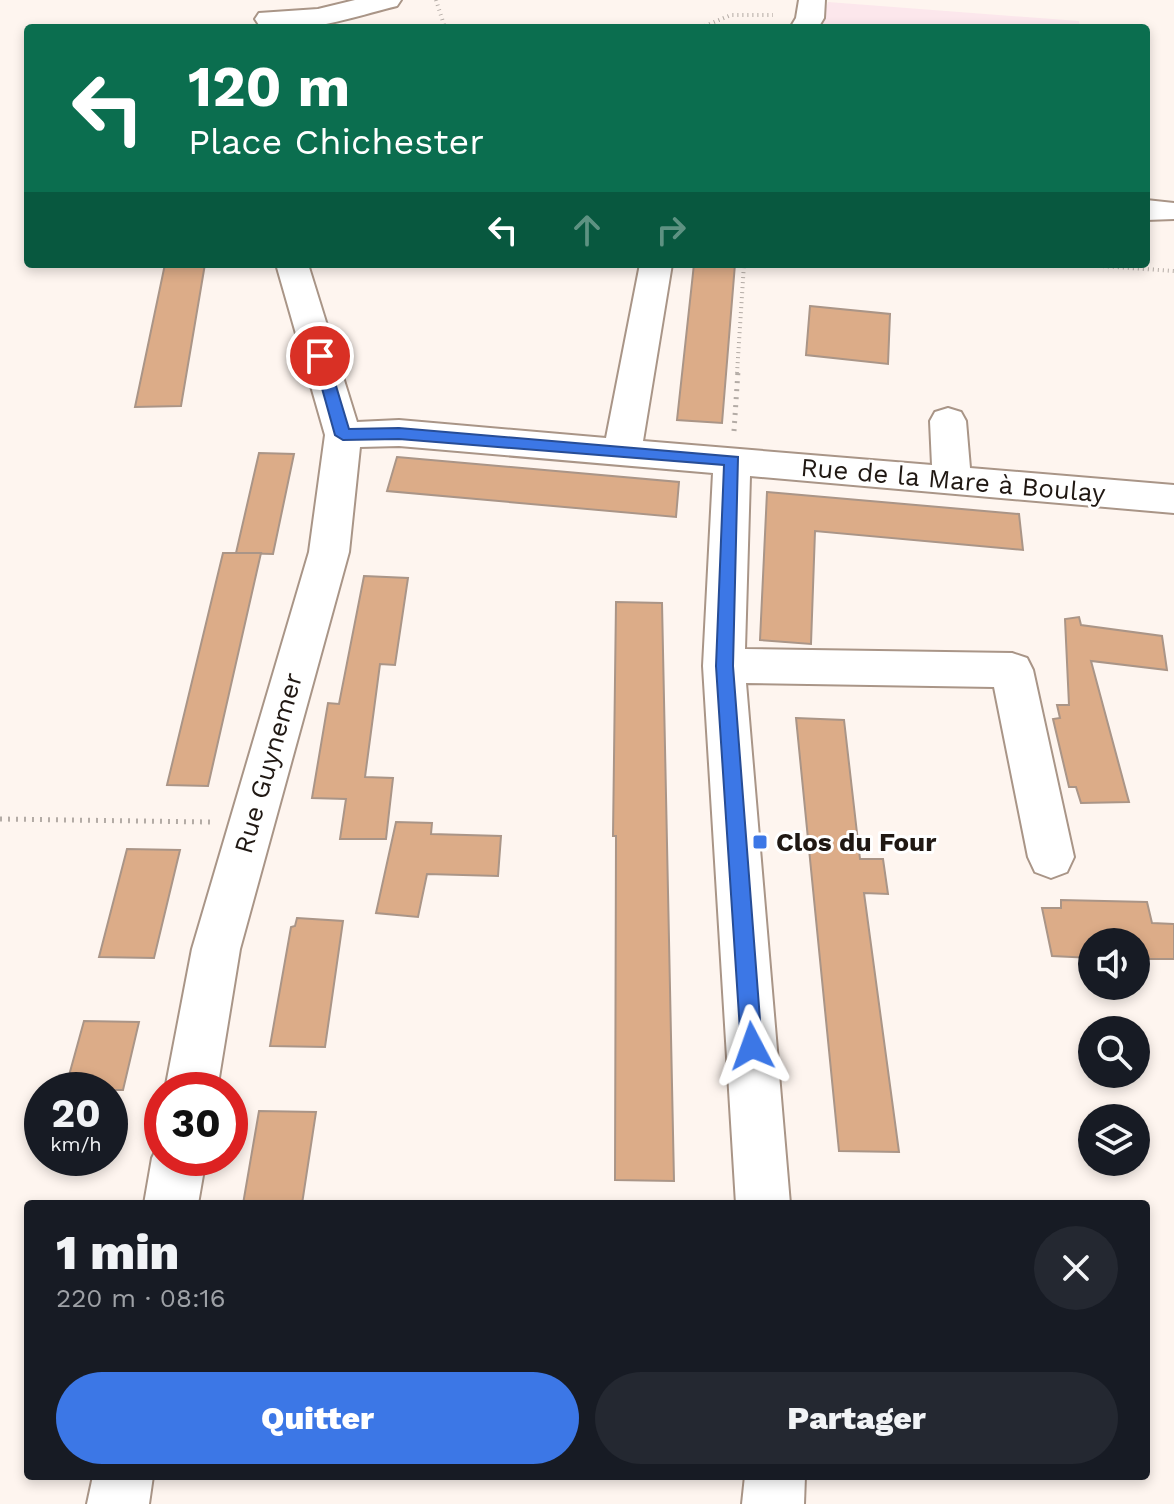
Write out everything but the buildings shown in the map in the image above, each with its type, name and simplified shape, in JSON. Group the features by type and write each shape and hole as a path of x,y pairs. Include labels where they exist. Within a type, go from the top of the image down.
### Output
{"street":[{"path":"270,16 318,17 388,0"},
{"path":"293,268 343,435"},
{"path":"622,452 655,268"},
{"path":"948,421 952,478"},
{"name":"Rue de la Mare à Boulay","path":"343,435 399,433 1174,499"},
{"name":"Rue Guynemer","path":"194,1072 216,949 329,552 343,435"},
{"path":"732,460 724,666 763,1200"},
{"path":"724,666 1012,670 1051,857"},
{"path":"172,1200 176,1176"},
{"path":"118,1504 122,1480"},
{"path":"773,1504 775,1480"}],"path":[{"path":"436,0 444,24"},
{"path":"710,24 731,15 809,15"},
{"path":"732,460 744,268"},
{"path":"1131,268 1174,271"},
{"path":"0,819 251,822"}],"shaded area":[{"path":"828,2 1079,21 1079,24 820,24"}],"place":[{"name":"Clos du Four","path":"760,842"}],"route":[{"path":"320,356 343,435 399,433 732,460 724,666 752,1046"}]}
